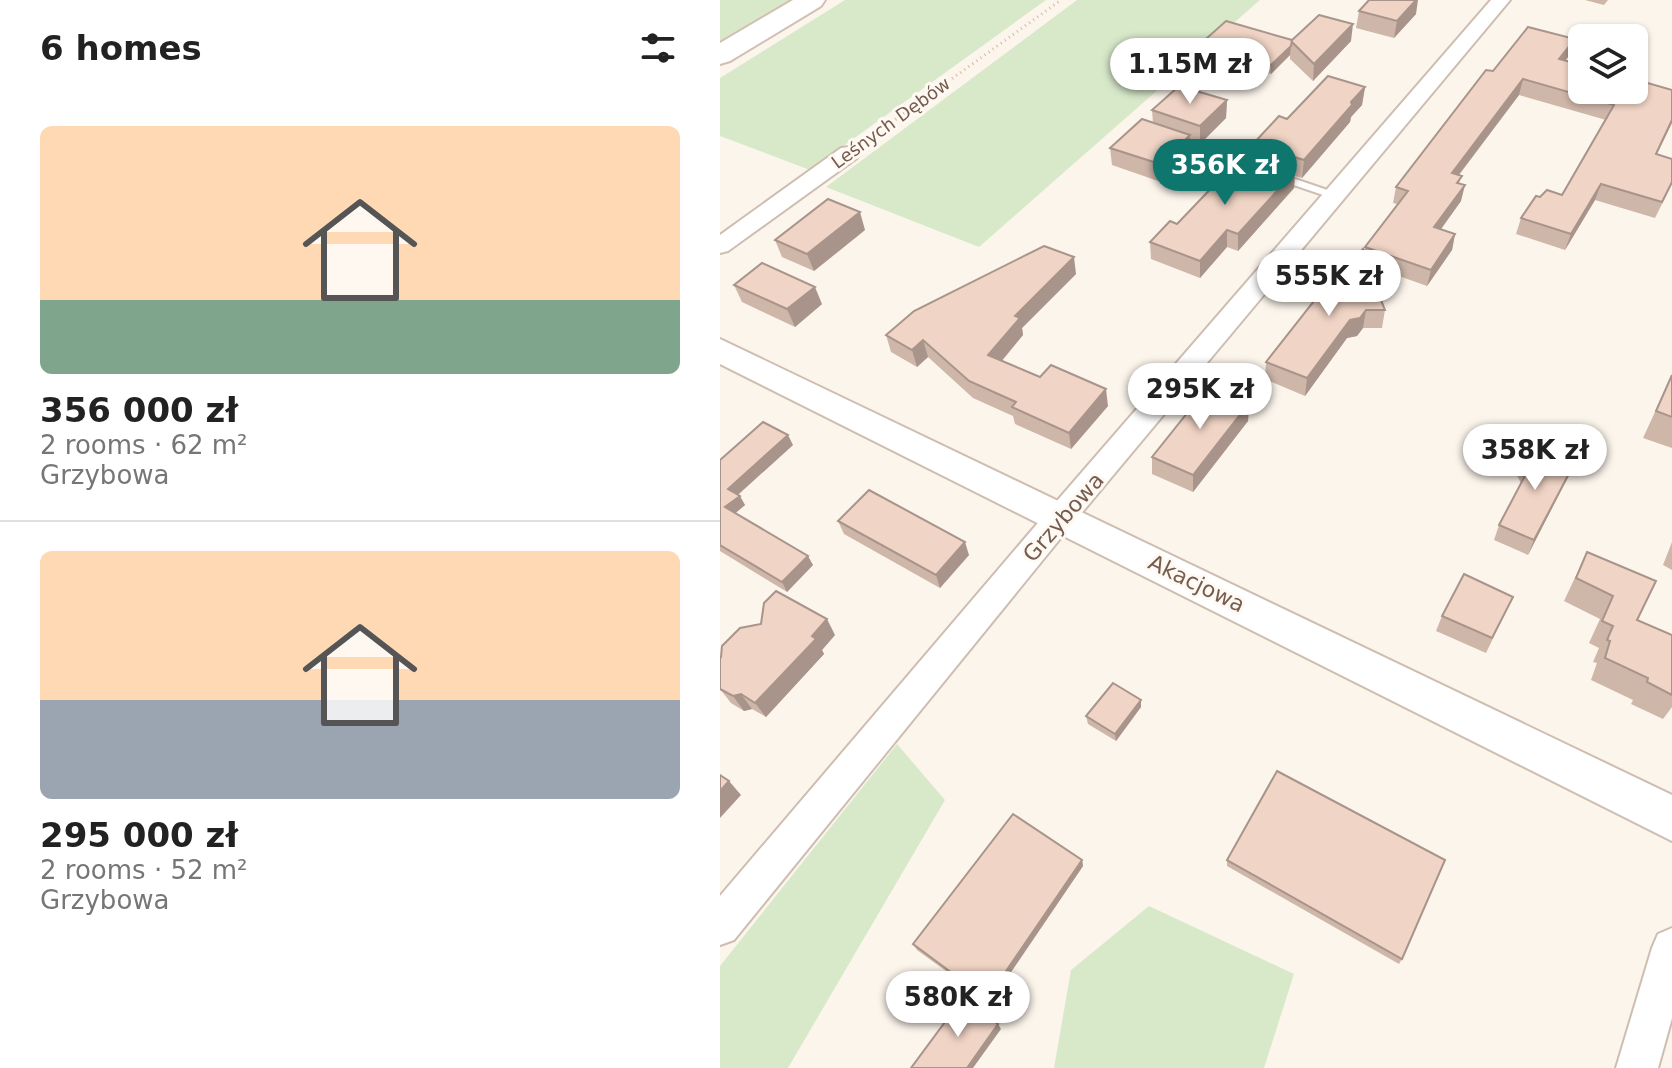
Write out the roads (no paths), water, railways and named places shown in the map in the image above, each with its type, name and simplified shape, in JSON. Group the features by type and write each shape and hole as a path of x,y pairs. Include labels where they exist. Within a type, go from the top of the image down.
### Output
{"main road":[{"path":"720,55 812,0"}],"street":[{"name":"Grzybowa","path":"720,926 1501,0"},
{"name":"Leśnych Dębów","path":"720,246 849,153"},
{"name":"Akacjowa","path":"720,350 1672,819"},
{"path":"1637,1068 1672,948"}],"lane":[{"path":"1162,137 1336,195"}]}
